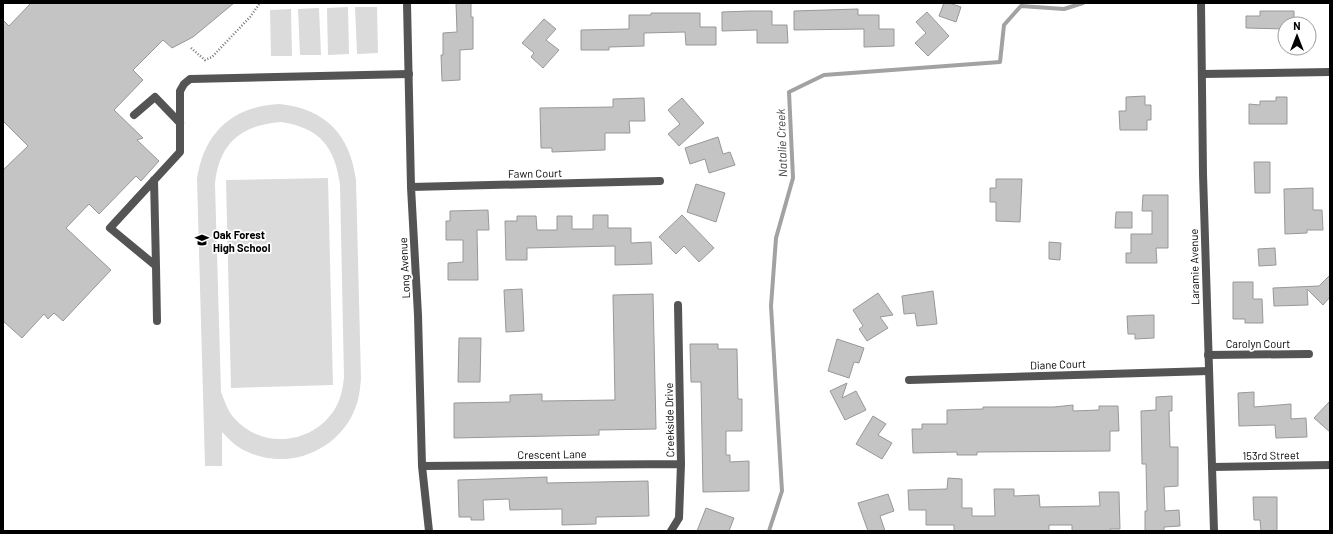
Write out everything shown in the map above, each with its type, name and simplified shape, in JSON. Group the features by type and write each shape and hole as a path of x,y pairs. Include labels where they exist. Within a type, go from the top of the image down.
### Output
{"street":[{"name":"Long Avenue","path":"408,3 410,187 418,315 422,466 429,531"},
{"name":"Laramie Avenue","path":"1201,3 1203,174 1214,531"},
{"path":"1202,74 1330,72"},
{"path":"156,266 110,228 180,152 180,91 184,84 190,79 409,74"},
{"path":"134,115 155,97 180,123"},
{"path":"154,180 157,321"},
{"name":"Fawn Court","path":"410,187 660,181"},
{"name":"Creekside Drive","path":"670,531 679,518 681,464 678,305"},
{"name":"Carolyn Court","path":"1208,355 1309,354"},
{"name":"Diane Court","path":"909,380 1209,371"},
{"name":"Crescent Lane","path":"422,466 681,464"},
{"name":"153rd Street","path":"1212,467 1330,464"}],"path":[{"path":"191,48 205,60 212,57 250,17 260,3"}],"shaded area":[{"path":"348,7 349,54 328,55 327,8"},
{"path":"355,7 377,7 378,53 357,54"},
{"path":"319,8 321,55 300,55 298,9"},
{"path":"291,9 292,56 271,56 270,10"},
{"path":"280,104 296,107 323,118 341,137 353,164 356,180 361,379 359,394 355,409 347,425 335,438 322,448 306,455 290,459 273,459 256,455 240,448 222,432 222,466 205,466 197,179 206,148 214,135 235,116 248,110","holes":["281,122 306,129 323,142 329,150 338,172 340,185 344,377 336,407 327,419 316,429 303,435 274,439 260,436 247,429 235,419 221,392 215,184 221,157 234,139 254,127 267,124"]},
{"path":"328,178 333,385 231,388 226,180"}],"building":[{"path":"31,3 234,3 193,37 172,48 163,40 133,70 143,80 114,110 143,138 137,140 159,161 141,181 136,176 99,214 89,204 66,228 111,270 63,321 54,313 48,319 44,314 22,338 3,321 3,170 28,146 3,121 3,20 9,26"},
{"path":"456,3 471,3 471,17 473,17 473,49 460,50 460,80 442,81 441,55 443,55 443,33 457,32"},
{"path":"944,3 961,7 956,22 939,16"},
{"path":"858,9 858,15 879,15 879,29 894,29 894,46 864,47 864,29 794,30 794,11"},
{"path":"772,11 772,25 787,25 788,43 757,43 757,30 722,31 722,12"},
{"path":"1260,11 1294,11 1294,16 1277,16 1277,29 1246,28 1246,16 1260,16"},
{"path":"927,12 949,36 928,56 915,43 926,33 916,22"},
{"path":"651,13 700,13 700,27 716,27 716,45 686,45 685,32 644,33 644,46 609,47 609,50 581,50 581,30 629,29 629,15 651,15"},
{"path":"544,19 556,29 546,40 559,50 543,68 531,57 534,53 522,43"},
{"path":"1145,96 1145,105 1151,105 1151,120 1147,120 1147,130 1120,130 1119,111 1126,111 1126,97"},
{"path":"1276,97 1287,97 1287,124 1249,124 1249,104 1260,105 1260,101 1276,101"},
{"path":"644,98 645,121 629,121 630,133 605,133 605,150 552,152 552,148 541,148 540,108 613,107 613,99"},
{"path":"682,98 704,123 679,146 668,134 680,124 668,110"},
{"path":"718,137 723,154 730,152 735,165 709,173 705,159 690,164 685,148"},
{"path":"1254,162 1270,162 1270,193 1255,193"},
{"path":"996,179 1022,179 1020,222 996,221 996,202 990,202 990,188 996,188"},
{"path":"696,184 725,193 716,222 687,212"},
{"path":"1313,188 1313,210 1322,210 1323,230 1307,230 1307,233 1285,234 1284,189"},
{"path":"1143,195 1168,195 1168,248 1156,248 1157,263 1126,263 1126,253 1131,253 1131,234 1152,234 1152,211 1142,211"},
{"path":"488,210 489,230 477,230 478,280 448,280 448,263 463,262 463,240 446,240 446,221 450,221 450,211"},
{"path":"1116,212 1132,212 1132,228 1115,228"},
{"path":"593,215 608,215 608,228 631,228 631,243 651,242 652,264 615,265 615,246 527,248 527,260 506,260 505,221 517,221 517,216 536,216 537,230 557,230 557,216 572,216 572,229 593,229"},
{"path":"682,215 714,248 699,262 684,246 676,254 659,237"},
{"path":"1049,242 1061,243 1060,260 1049,259"},
{"path":"1275,248 1276,265 1259,266 1258,249"},
{"path":"1330,275 1330,297 1323,305 1307,289 1308,305 1274,306 1273,288 1319,286"},
{"path":"1233,282 1253,282 1253,299 1262,299 1263,323 1245,323 1245,319 1233,319"},
{"path":"522,289 524,331 506,332 504,290"},
{"path":"933,291 937,324 917,326 915,313 904,314 902,296"},
{"path":"878,293 893,315 880,317 888,328 867,341 859,329 863,326 853,310"},
{"path":"653,294 656,429 599,430 599,435 454,438 454,403 510,402 510,395 542,394 542,401 615,400 613,295"},
{"path":"1154,315 1154,338 1135,339 1135,334 1128,334 1127,316"},
{"path":"459,338 481,338 480,382 458,382"},
{"path":"837,339 864,348 859,363 854,362 849,378 828,371"},
{"path":"690,344 718,344 718,349 737,349 738,399 742,399 742,431 726,431 726,455 730,455 730,462 749,461 749,491 703,492 701,382 691,382"},
{"path":"847,383 842,398 856,391 866,410 845,420 830,391"},
{"path":"1254,392 1254,407 1291,404 1291,419 1306,418 1307,437 1276,438 1275,425 1239,426 1238,393"},
{"path":"1172,396 1172,411 1169,411 1170,447 1178,447 1178,486 1164,487 1165,511 1179,510 1180,526 1164,527 1164,531 1145,531 1145,511 1147,511 1146,464 1142,464 1141,411 1156,410 1156,397"},
{"path":"1330,401 1330,432 1314,418"},
{"path":"1073,405 1073,411 1099,410 1099,406 1118,406 1119,431 1110,431 1110,451 977,452 977,455 957,455 957,452 913,453 912,429 922,429 922,424 947,424 947,410 983,409 983,407 1054,407"},
{"path":"873,416 886,424 878,435 892,443 882,459 856,444"},
{"path":"547,477 547,483 648,481 649,516 596,517 596,524 562,525 562,509 510,510 509,499 483,500 484,520 471,520 471,517 459,517 458,480"},
{"path":"948,478 962,479 962,508 972,508 972,516 995,516 994,489 1014,489 1014,496 1039,495 1040,507 1100,506 1099,492 1119,492 1120,529 1110,529 1110,531 1072,531 1072,525 1049,525 1049,531 954,531 954,525 926,525 926,510 909,510 908,490 947,489"},
{"path":"888,494 894,511 880,516 885,531 868,531 858,503"},
{"path":"1253,497 1277,497 1277,531 1261,531 1260,520 1254,520"},
{"path":"706,508 734,518 729,531 697,531"}],"waterway":[{"name":"Natalie Creek","path":"769,531 782,491 771,306 776,238 793,178 789,92 824,75 1000,62 1004,25 1021,6 1064,9 1083,3"}],"place":[{"name":"Oak Forest High School","path":"202,240"}]}
